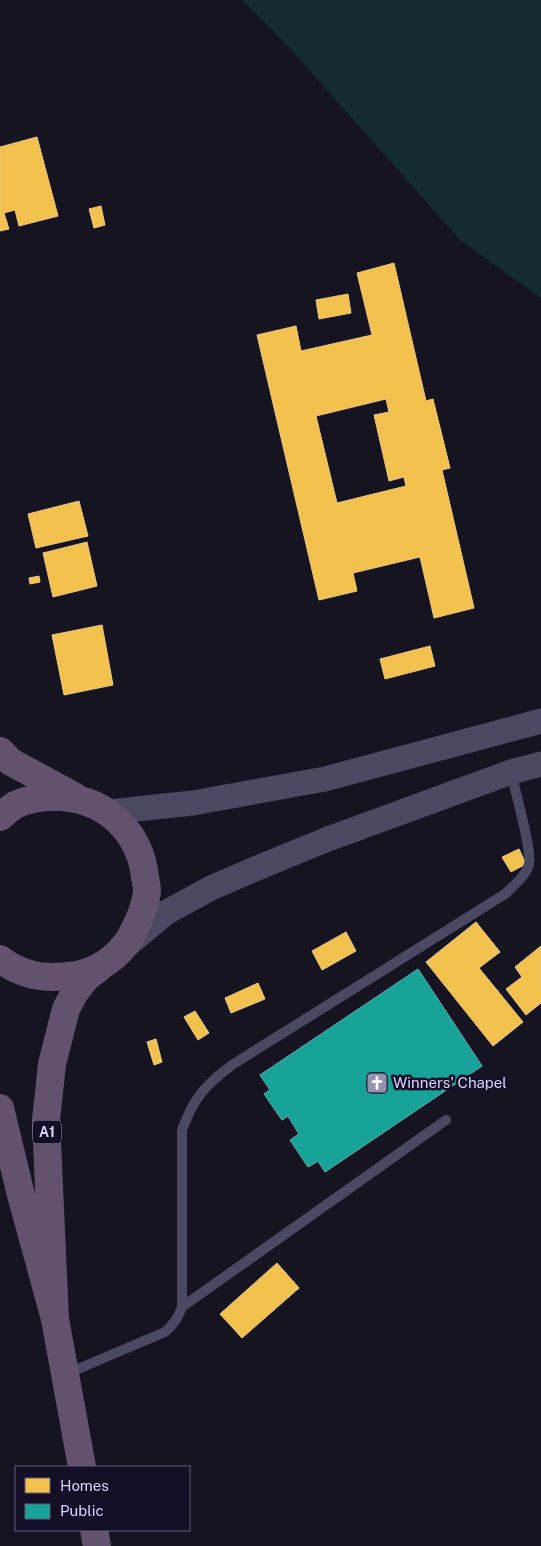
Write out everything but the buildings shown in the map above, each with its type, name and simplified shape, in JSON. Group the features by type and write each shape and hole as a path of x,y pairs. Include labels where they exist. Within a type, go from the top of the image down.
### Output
{"highway":[{"path":"0,751 11,762 108,812 130,834 144,861 147,892 140,921 115,955 84,974 58,978 33,976 10,967 0,959"},
{"path":"0,816 16,805 48,796 80,799"},
{"name":"A1","path":"55,1319 46,1120 52,1064 66,1009 75,992 87,977 115,955"},
{"name":"A1","path":"0,1108 20,1191 55,1319 82,1466"},
{"path":"94,1531 97,1546"}],"street":[{"path":"108,812 193,803 325,779 541,721"},
{"path":"115,955 167,912 211,888 328,839 511,772 541,764"}],"lane":[{"path":"64,1375 165,1332 175,1323 182,1307 182,1130 191,1107 211,1081 232,1065 505,894 523,876 529,864 529,850 511,772"},
{"path":"182,1307 446,1120"}],"green space":[{"path":"242,0 541,0 541,298 461,241 295,54"}],"place":[{"name":"Winners' Chapel","path":"377,1083"}]}
